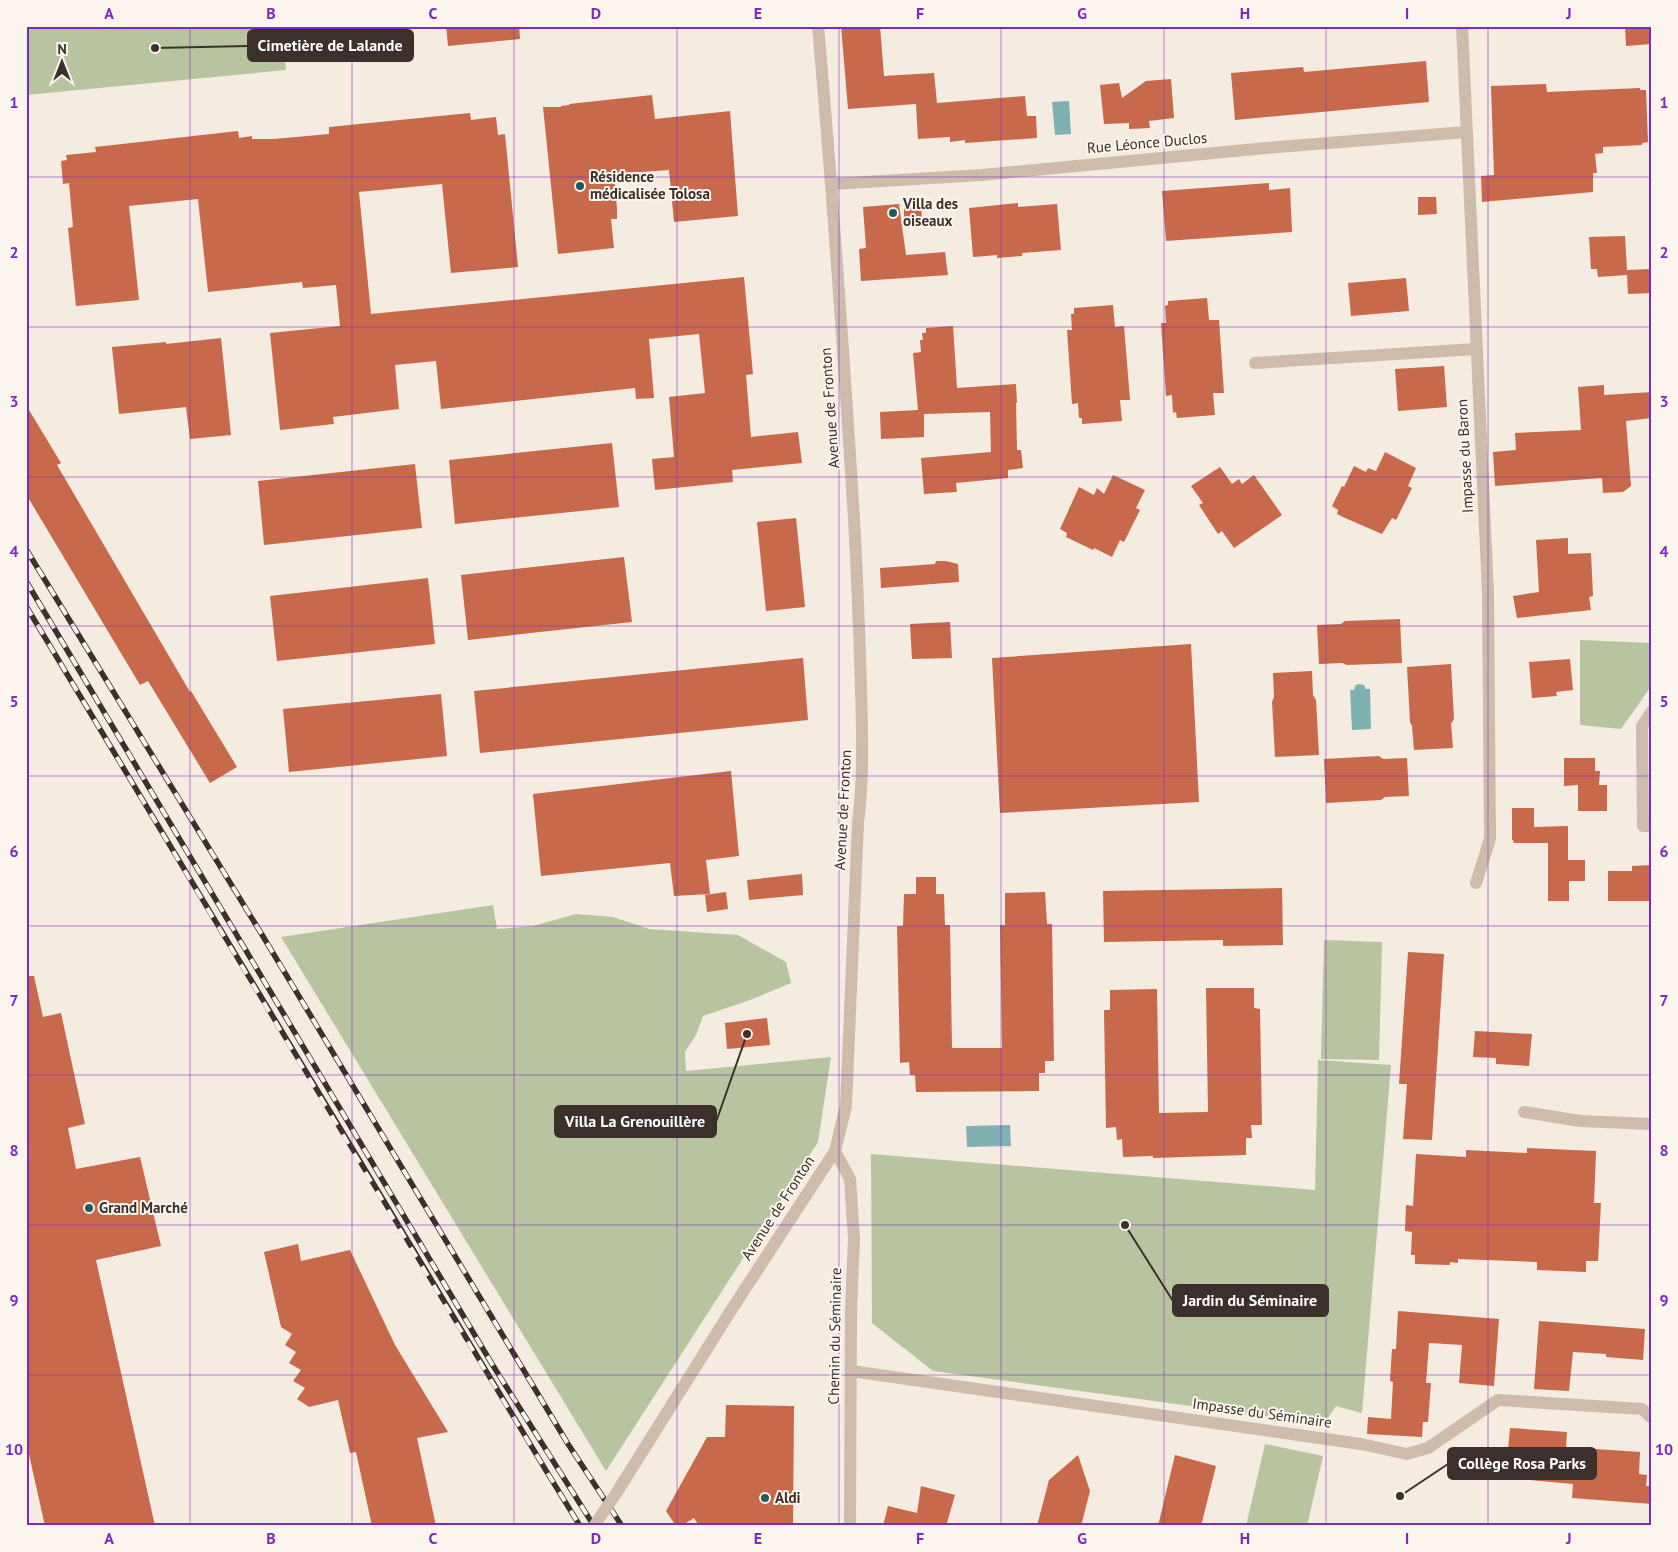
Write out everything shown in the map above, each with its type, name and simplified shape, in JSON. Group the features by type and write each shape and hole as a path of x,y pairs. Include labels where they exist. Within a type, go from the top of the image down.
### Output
{"street":[{"name":"Avenue de Fronton","path":"594,1526 730,1312 835,1152 846,1106 858,823 862,792 863,736 855,538 831,184 818,26"},
{"name":"Impasse du Baron","path":"1462,26 1488,593 1490,838 1476,883"},
{"name":"Rue Léonce Duclos","path":"831,184 982,175 1278,147 1466,132"},
{"path":"1255,363 1476,349"},
{"path":"1652,711 1642,726 1643,826 1652,826"},
{"path":"1524,1112 1580,1121 1652,1124"},
{"name":"Chemin du Séminaire","path":"835,1152 850,1179 854,1239 850,1526"},
{"name":"Impasse du Séminaire","path":"851,1371 1361,1444 1406,1454 1428,1448 1498,1400 1642,1409 1652,1418"}],"green space":[{"path":"26,26 281,26 286,70 26,95"},
{"path":"1580,640 1652,643 1652,685 1621,729 1580,725"},
{"path":"493,905 497,929 533,926 576,914 613,917 649,929 738,935 786,962 791,983 750,1000 703,1016 696,1035 685,1052 686,1071 831,1057 818,1142 606,1471 281,937"},
{"path":"1324,940 1382,942 1379,1060 1321,1059"},
{"path":"1318,1060 1391,1065 1362,1413 1336,1406 1324,1424 933,1371 872,1323 871,1154 1315,1190"},
{"path":"1265,1444 1323,1456 1307,1526 1246,1526"}],"water":[{"path":"1069,101 1071,134 1055,135 1052,102"},
{"path":"1358,684 1364,685 1366,689 1370,689 1371,729 1352,730 1350,690 1354,690"},
{"path":"1010,1125 1011,1146 967,1147 966,1126"}],"building":[{"path":"297,26 405,26 407,49 300,59"},
{"path":"446,26 519,26 520,39 448,46"},
{"path":"841,26 880,26 884,76 934,73 937,103 1025,96 1027,116 1036,116 1037,138 965,143 965,140 950,142 950,137 918,139 916,104 848,109"},
{"path":"1625,26 1652,26 1652,44 1626,46"},
{"path":"1426,61 1429,102 1235,120 1231,73 1303,67 1304,72"},
{"path":"1171,79 1174,118 1149,121 1150,128 1129,129 1129,123 1104,124 1100,85 1119,83 1122,98 1146,81"},
{"path":"1546,84 1547,92 1640,88 1640,90 1646,90 1648,142 1642,143 1642,145 1603,147 1603,153 1595,154 1597,173 1593,173 1593,192 1482,202 1481,176 1494,175 1491,86"},
{"name":"Résidence médicalisée Tolosa","path":"652,95 655,119 730,111 738,216 674,222 669,170 614,174 617,219 611,219 614,248 558,254 543,107 561,107 569,104"},
{"path":"470,113 471,120 496,117 498,135 505,134 518,267 451,273 442,184 359,192 371,314 744,277 753,374 746,375 751,437 798,432 802,463 732,470 733,482 655,490 652,459 674,457 669,397 705,393 699,334 649,339 654,398 636,399 635,388 441,409 436,361 395,365 399,409 333,417 334,424 280,430 270,333 340,326 336,285 303,288 302,282 208,292 198,199 129,206 139,300 76,306 68,228 73,227 69,183 63,184 61,161 67,160 66,155 96,152 95,147 238,131 239,138 252,136 252,139 329,134 329,127"},
{"path":"1269,183 1269,190 1290,188 1292,232 1166,241 1162,191"},
{"path":"1418,197 1436,197 1437,214 1418,215"},
{"path":"920,199 922,218 904,220 904,200"},
{"path":"1018,203 1018,207 1057,204 1061,250 1022,253 1022,256 997,258 997,255 973,257 969,208"},
{"path":"899,204 906,255 945,252 948,275 861,281 859,249 866,248 863,207"},
{"path":"1625,236 1627,270 1652,269 1652,293 1628,294 1627,275 1598,277 1597,269 1591,269 1589,237"},
{"path":"1406,278 1409,311 1351,316 1348,283"},
{"path":"1207,298 1209,320 1219,320 1224,393 1213,393 1215,415 1177,418 1176,412 1173,413 1172,395 1166,396 1161,323 1166,323 1165,306 1168,305 1168,301"},
{"path":"1113,305 1115,327 1124,326 1130,400 1120,400 1122,421 1082,424 1082,418 1079,418 1078,403 1072,404 1067,330 1072,330 1071,314 1074,314 1074,308"},
{"path":"953,326 957,388 1016,384 1017,450 1021,450 1023,468 1008,470 1008,478 956,483 957,492 924,494 921,458 991,452 990,412 924,414 924,437 881,439 880,412 918,410 913,353 921,352 920,340 923,340 922,333 926,333 926,328"},
{"path":"221,338 231,435 190,439 186,407 119,414 112,347"},
{"path":"1444,366 1447,407 1398,411 1395,369"},
{"path":"1604,385 1604,395 1652,392 1652,418 1626,421 1631,486 1623,492 1603,493 1602,478 1495,486 1493,452 1516,450 1515,433 1581,430 1578,387"},
{"path":"26,405 61,463 57,465 190,692 237,767 210,783 148,681 140,685 26,494"},
{"path":"612,443 619,507 455,524 449,460"},
{"path":"1385,452 1416,468 1408,486 1412,488 1396,520 1392,518 1382,534 1337,514 1338,510 1332,506 1354,466 1366,472 1368,468 1376,471"},
{"path":"415,464 422,528 264,545 258,481"},
{"path":"1220,467 1232,484 1239,479 1242,484 1254,475 1282,515 1234,548 1222,531 1218,534 1199,505 1203,503 1191,486"},
{"path":"1113,475 1145,490 1136,508 1140,510 1124,542 1120,540 1112,557 1066,537 1067,533 1060,529 1079,487 1094,495 1097,488 1104,494"},
{"path":"796,518 805,607 766,611 757,522"},
{"path":"1568,538 1568,554 1591,553 1593,596 1589,597 1591,610 1517,618 1513,596 1539,592 1536,540"},
{"path":"624,557 632,622 468,640 461,575"},
{"path":"936,561 958,564 959,582 881,588 880,568 935,564"},
{"path":"428,578 435,644 277,661 270,596"},
{"path":"1400,619 1402,663 1319,664 1317,625 1341,624 1345,621"},
{"path":"950,622 952,658 912,659 910,624"},
{"path":"1191,644 1199,802 1000,813 992,658"},
{"path":"803,658 808,720 480,753 474,691"},
{"path":"1570,659 1573,690 1556,692 1557,696 1532,698 1529,662"},
{"path":"1451,664 1454,719 1451,724 1453,748 1414,750 1410,722 1407,667"},
{"path":"1312,671 1313,695 1316,700 1319,755 1275,757 1272,702 1274,697 1273,673"},
{"path":"441,694 447,756 289,772 283,709"},
{"path":"1379,756 1383,759 1407,758 1409,796 1385,797 1381,800 1326,803 1324,759"},
{"path":"1564,758 1595,758 1595,771 1600,771 1599,785 1607,785 1607,811 1578,811 1578,785 1564,786"},
{"path":"731,771 739,856 706,860 710,894 674,896 670,863 541,876 533,794"},
{"path":"1512,808 1534,808 1534,827 1568,826 1568,860 1585,860 1585,881 1569,881 1569,901 1548,901 1548,843 1514,843 1512,840"},
{"path":"1652,865 1651,901 1608,901 1608,871 1632,871 1632,866"},
{"path":"802,874 803,895 749,900 747,880"},
{"path":"916,877 936,877 936,894 944,894 945,925 950,925 952,1048 1002,1048 1000,925 1005,925 1005,893 1045,892 1047,924 1052,924 1054,1061 1045,1061 1045,1073 1039,1073 1039,1091 916,1092 915,1075 910,1075 909,1062 900,1063 897,926 903,926 904,894 916,894"},
{"path":"1282,888 1283,945 1223,946 1223,940 1104,942 1103,891"},
{"path":"726,892 728,909 707,912 705,895"},
{"path":"1408,952 1444,954 1432,1140 1403,1139 1407,1084 1399,1084"},
{"name":"Grand Marché","path":"26,976 34,976 43,1017 61,1013 85,1124 68,1128 76,1169 140,1157 161,1246 96,1260 155,1526 45,1526 26,1441"},
{"path":"1206,988 1254,988 1254,1008 1260,1009 1262,1125 1251,1125 1252,1138 1246,1138 1246,1155 1123,1157 1122,1139 1117,1140 1116,1127 1106,1128 1104,1010 1110,1010 1110,990 1157,989 1159,1113 1208,1112"},
{"path":"767,1018 770,1045 727,1049 725,1023"},
{"path":"1475,1031 1532,1034 1529,1066 1496,1064 1496,1058 1473,1057"},
{"path":"1527,1148 1596,1151 1594,1203 1601,1203 1598,1261 1586,1261 1586,1272 1537,1270 1537,1262 1458,1259 1458,1263 1450,1262 1450,1265 1415,1264 1415,1255 1411,1255 1412,1232 1405,1231 1406,1205 1413,1206 1416,1154 1466,1157 1466,1150 1527,1153"},
{"path":"298,1244 301,1261 350,1250 395,1345 448,1432 417,1438 436,1526 372,1526 356,1452 350,1453 338,1400 309,1407 297,1399 305,1388 293,1381 301,1370 289,1363 296,1352 285,1345 292,1334 281,1327 264,1252"},
{"path":"1398,1311 1499,1319 1494,1386 1459,1383 1462,1345 1429,1343 1426,1383 1431,1383 1428,1422 1423,1422 1422,1437 1367,1434 1368,1417 1391,1419 1393,1382 1390,1381 1392,1349 1396,1349"},
{"path":"1539,1321 1645,1329 1643,1360 1606,1357 1606,1354 1573,1352 1569,1391 1534,1389"},
{"path":"726,1405 794,1406 793,1526 699,1526 694,1518 681,1526 676,1526 666,1511 707,1437 725,1437"},
{"path":"1510,1428 1567,1432 1566,1447 1640,1452 1639,1474 1647,1475 1646,1486 1652,1486 1652,1504 1572,1498 1573,1484 1498,1477 1500,1449 1508,1450"},
{"path":"1078,1455 1090,1491 1081,1526 1037,1526 1049,1480"},
{"path":"1175,1455 1216,1466 1201,1526 1158,1526"},
{"path":"921,1486 955,1495 946,1526 883,1526 888,1506 917,1513"}],"railway":[{"path":"26,549 264,938 568,1444 622,1526"},
{"path":"26,581 492,1364 594,1526"},
{"path":"26,606 371,1182 580,1526"}],"place":[{"name":"Cimetière de Lalande","path":"155,48"},
{"name":"Résidence médicalisée Tolosa","path":"580,186"},
{"name":"Villa des oiseaux","path":"893,213"},
{"name":"Villa La Grenouillère","path":"747,1034"},
{"name":"Grand Marché","path":"89,1208"},
{"name":"Jardin du Séminaire","path":"1125,1225"},
{"name":"Collège Rosa Parks","path":"1400,1496"},
{"name":"Aldi","path":"765,1498"}]}
